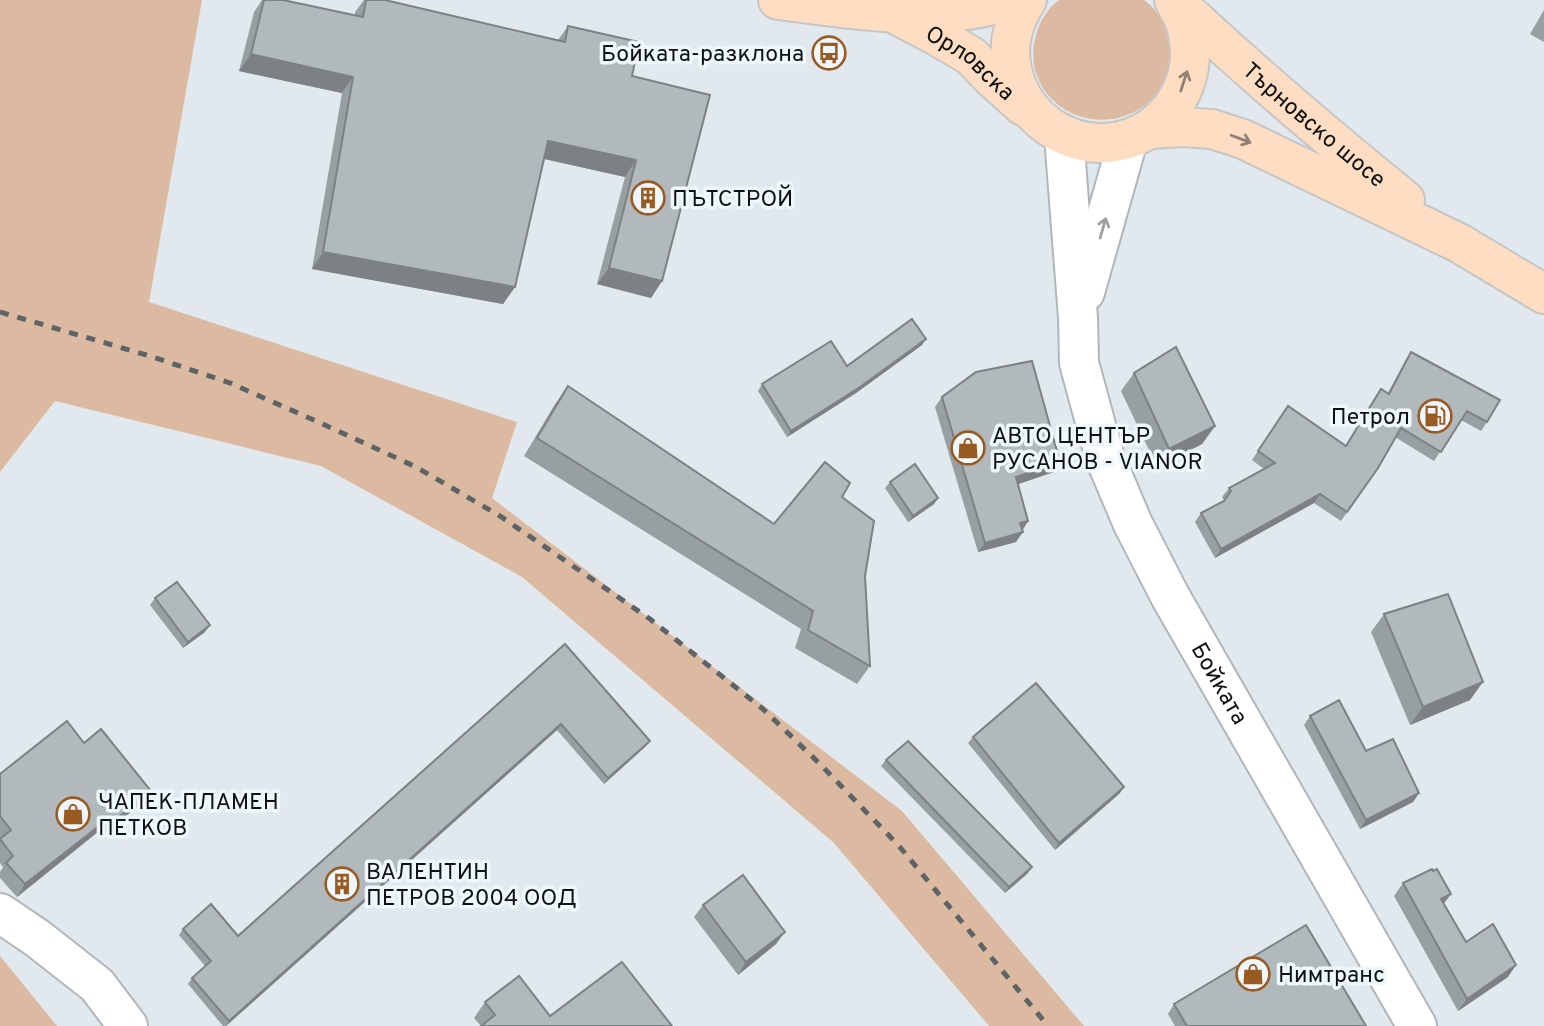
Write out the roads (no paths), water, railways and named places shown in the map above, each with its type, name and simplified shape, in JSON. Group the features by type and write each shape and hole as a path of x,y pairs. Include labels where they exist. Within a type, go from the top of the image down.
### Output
{"main road":[{"name":"Орловска","path":"778,0 895,14 970,10 1011,0"},
{"path":"1027,0 1017,17 1010,44 1012,72 1022,98 1051,128"},
{"path":"1139,134 1171,109 1186,84 1191,55 1187,27 1174,1"},
{"name":"Търновско шосе","path":"1174,1 1308,121 1459,243"},
{"name":"Орловска","path":"895,14 971,56 993,79 1051,128"},
{"name":"Търновско шосе","path":"1051,128 1085,142 1107,144 1139,134 1183,127 1212,129 1243,139 1459,243 1544,294"}],"street":[{"name":"Бойката","path":"1051,128 1078,318 1079,363 1105,458 1133,524 1170,596 1417,1026"},
{"name":"Бойката","path":"1078,318 1139,134"},
{"path":"0,913 97,985 128,1026"}],"railway":[{"path":"0,312 153,357 230,383 416,467 500,516 650,619 763,709 899,846 1048,1026"}],"place":[{"name":"Бойката-разклона","path":"829,53"},
{"name":"ПЪТСТРОЙ","path":"648,198"},
{"name":"Петрол","path":"1435,416"},
{"name":"АВТО ЦЕНТЪР РУСАНОВ - VIANOR","path":"968,448"},
{"name":"ЧАПЕК-ПЛАМЕН ПЕТКОВ","path":"73,814"},
{"name":"ВАЛЕНТИН ПЕТРОВ 2004 ООД","path":"342,884"},
{"name":"Нимтранс","path":"1253,974"}]}
